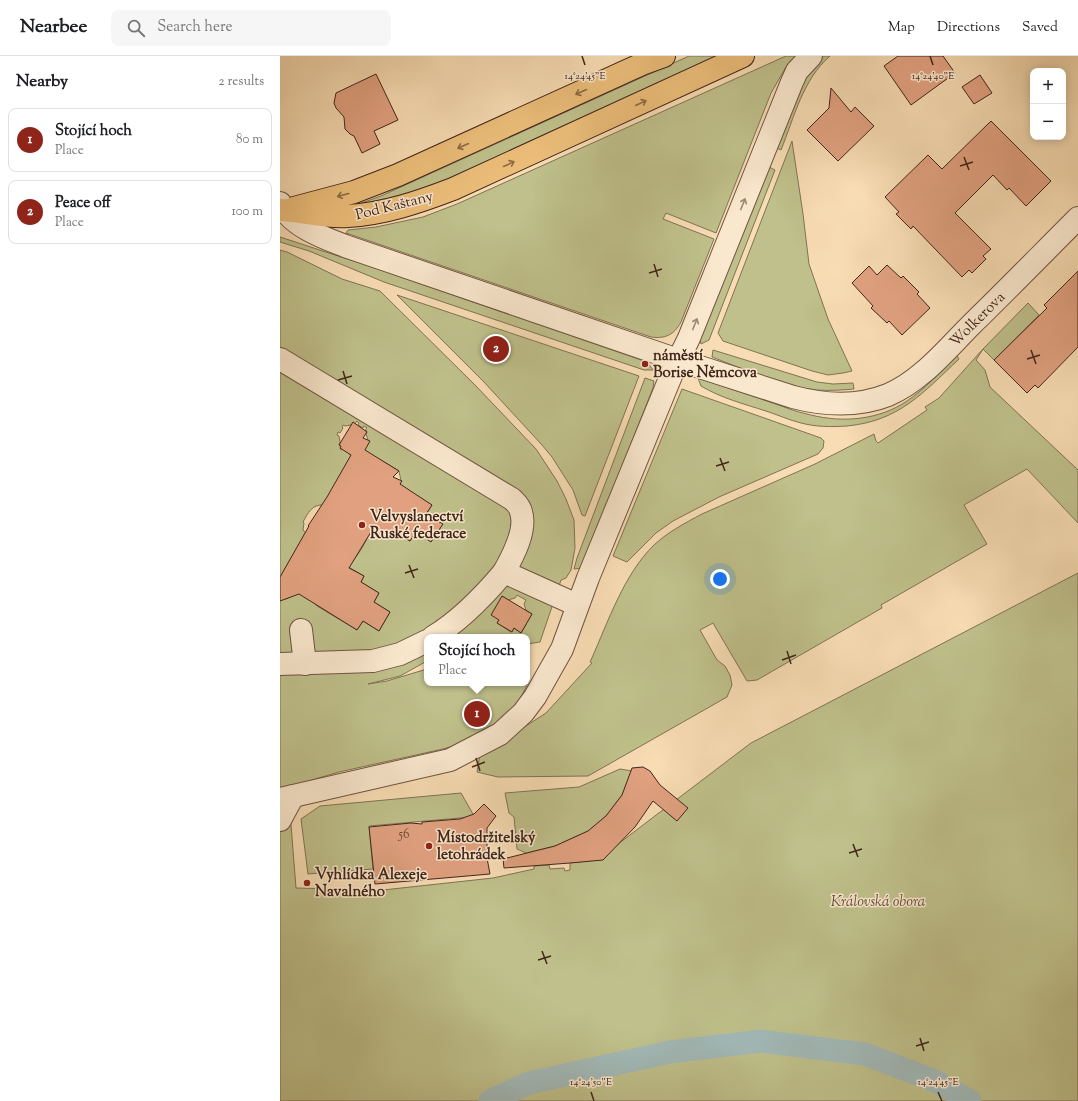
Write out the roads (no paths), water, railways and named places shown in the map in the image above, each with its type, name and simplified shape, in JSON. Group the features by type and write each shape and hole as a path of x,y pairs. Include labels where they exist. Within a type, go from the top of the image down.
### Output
{"main road":[{"name":"Pod Kaštany","path":"281,208 354,192 398,175 642,64 664,56"},
{"name":"Pod Kaštany","path":"281,208 327,216 348,216 390,209 424,200 452,189 743,56"}],"street":[{"path":"280,820 287,798 450,760 500,734 523,713 535,696 562,649 578,605 678,360 689,338 792,82 797,71 811,56"},
{"path":"281,208 299,224 323,238 678,360"},
{"name":"Wolkerova","path":"678,360 808,401 832,403 864,401 895,392 921,374 1078,218"},
{"path":"280,359 512,499 519,506 522,513 521,536 504,572 470,610 438,634"},
{"path":"504,572 578,605"},
{"path":"301,630 305,664"},
{"path":"280,664 373,661 400,654 424,642"}],"waterway":[{"path":"490,1101 529,1083 670,1052 760,1041 865,1054 935,1081 970,1101"}],"place":[{"name":"Peace off","path":"496,349"},
{"name":"náměstí Borise Němcova","path":"645,364"},
{"name":"Velvyslanectví Ruské federace","path":"362,525"},
{"name":"Stojící hoch","path":"477,714"},
{"name":"Místodržitelský letohrádek","path":"429,846"},
{"name":"Vyhlídka Alexeje Navalného","path":"307,883"}],"park label":[{"name":"Královská obora","path":"878,901"}]}
